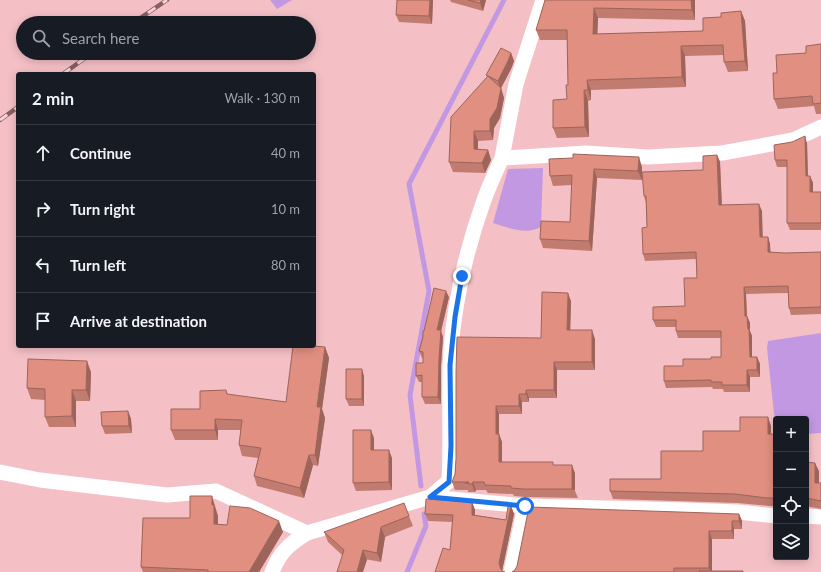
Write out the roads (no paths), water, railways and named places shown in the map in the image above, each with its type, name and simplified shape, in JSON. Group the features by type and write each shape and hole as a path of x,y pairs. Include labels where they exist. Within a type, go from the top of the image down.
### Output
{"street":[{"path":"430,497 449,482 451,446 450,365 456,310 462,276 483,203 502,158 516,84 543,0"},
{"path":"502,158 586,153 648,157 722,153 793,140 821,127"},
{"path":"0,472 40,480 167,495 216,491 306,533"},
{"path":"272,572 275,564 289,544 306,533 430,497 525,506 685,510 773,516"},
{"path":"511,572 525,506"},
{"path":"809,516 821,517"}],"waterway":[{"path":"421,486 410,395 429,291 409,184 504,0"},
{"path":"407,572 426,526 424,514"}],"railway":[{"path":"143,16 167,0"},
{"path":"66,72 82,60"},
{"path":"0,120 16,108"}]}
